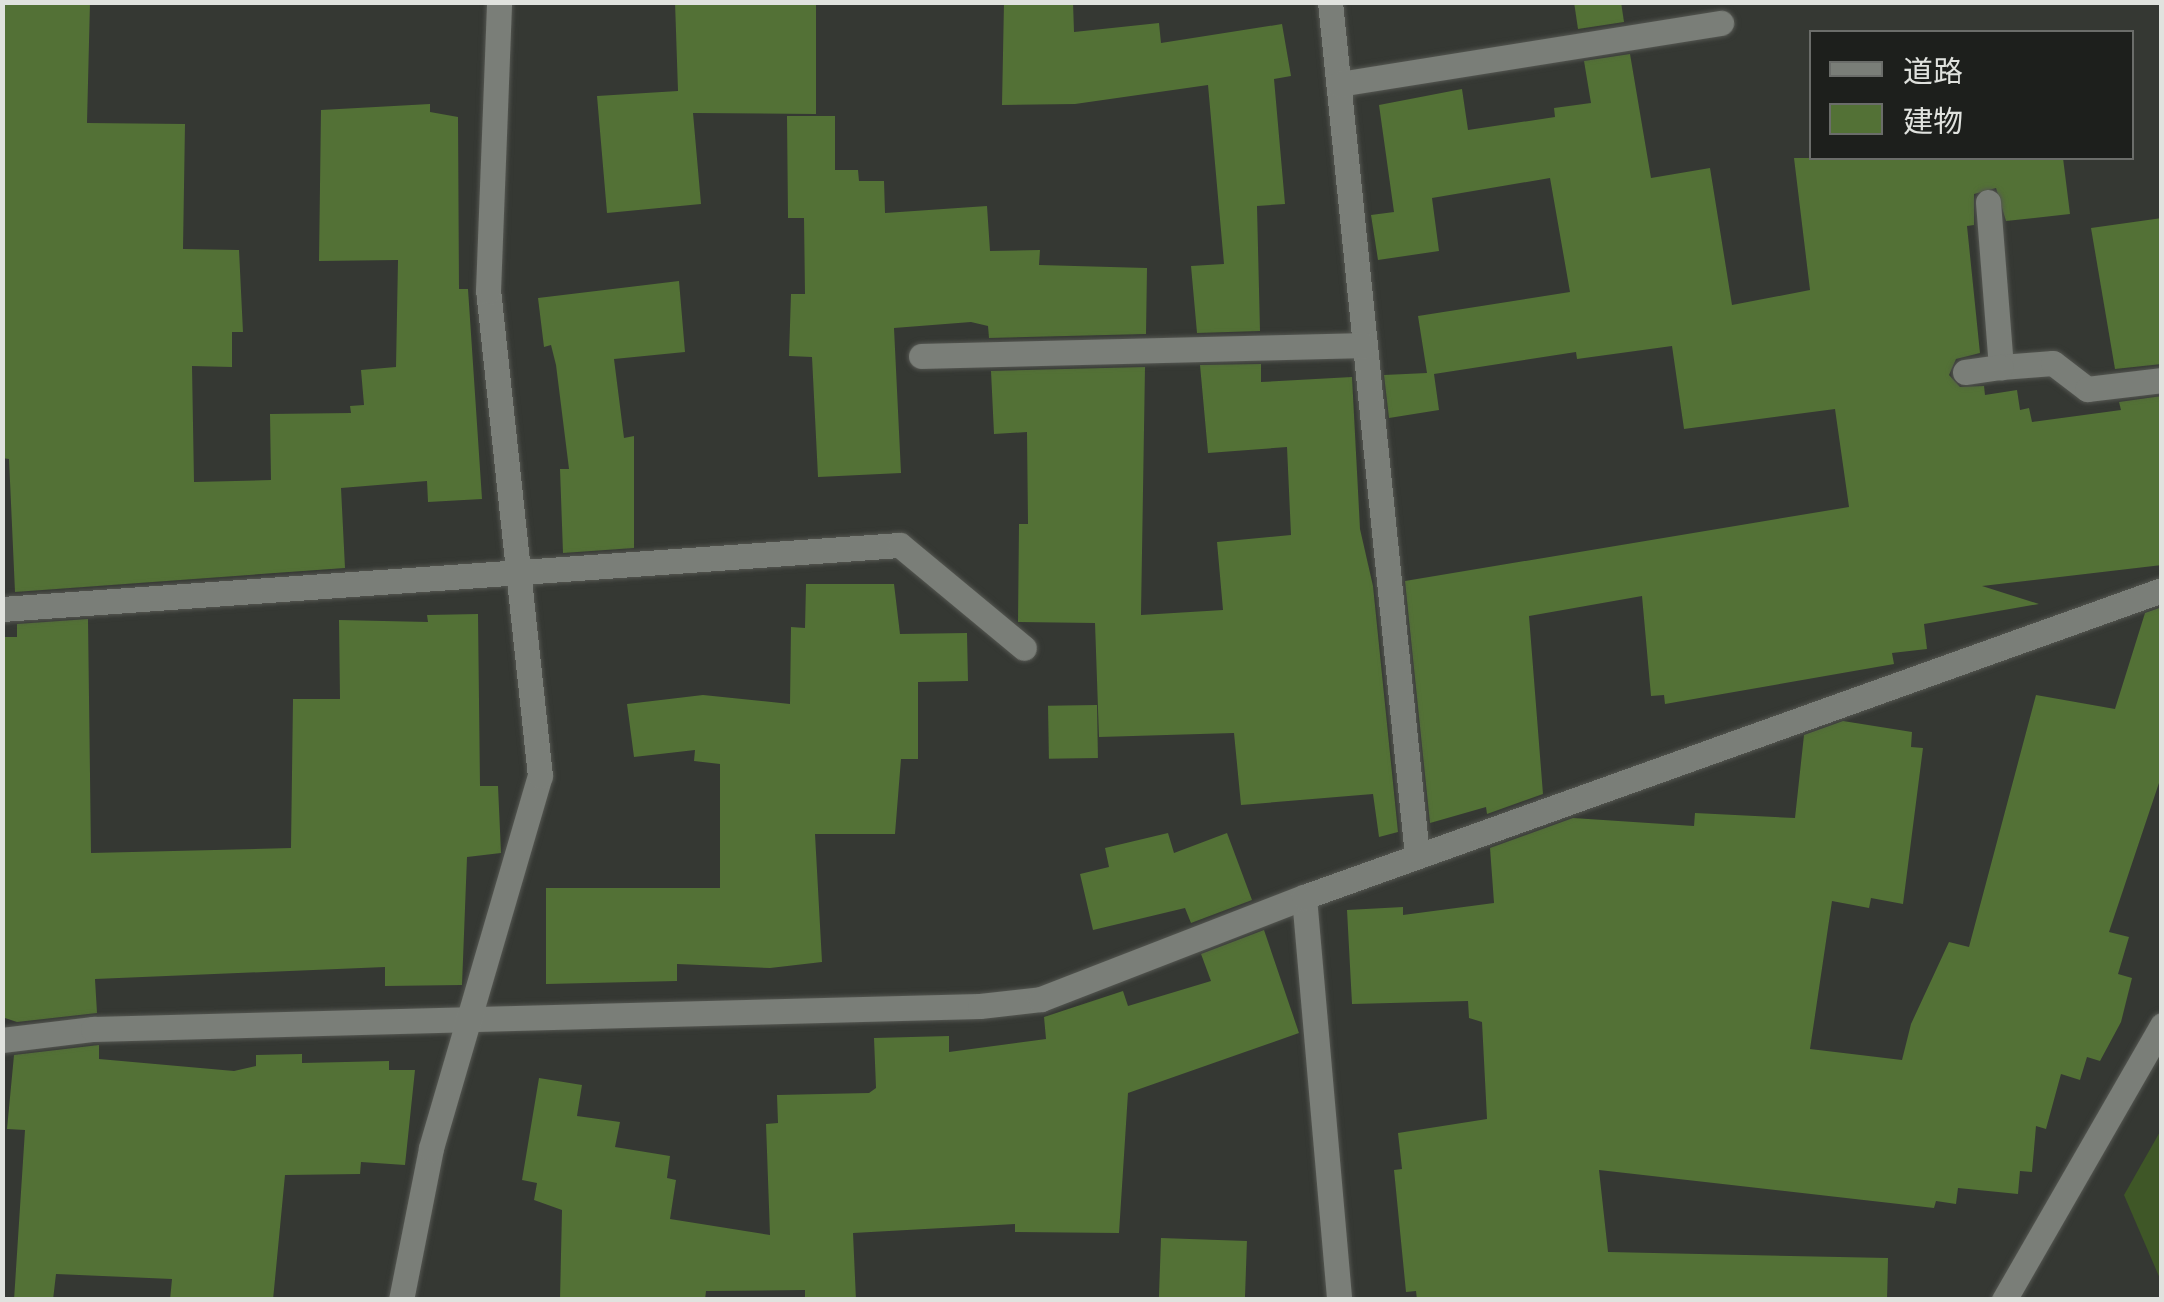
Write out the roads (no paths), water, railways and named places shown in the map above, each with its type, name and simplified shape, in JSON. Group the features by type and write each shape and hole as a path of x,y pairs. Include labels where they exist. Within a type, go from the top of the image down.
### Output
{"street":[{"path":"401,1300 430,1148 472,1018 540,776 488,292 500,2"},
{"path":"1330,2 1417,856"},
{"path":"1339,84 1721,23"},
{"path":"1988,202 2001,367"},
{"path":"921,356 1365,345"},
{"path":"1965,372 2053,363 2087,389 2162,380"},
{"path":"2,609 521,575 900,544 1024,648"},
{"path":"2,1040 94,1028 1040,999 1304,896 2162,590"},
{"path":"1304,896 1339,1300"},
{"path":"2004,1300 2162,1025"}]}
